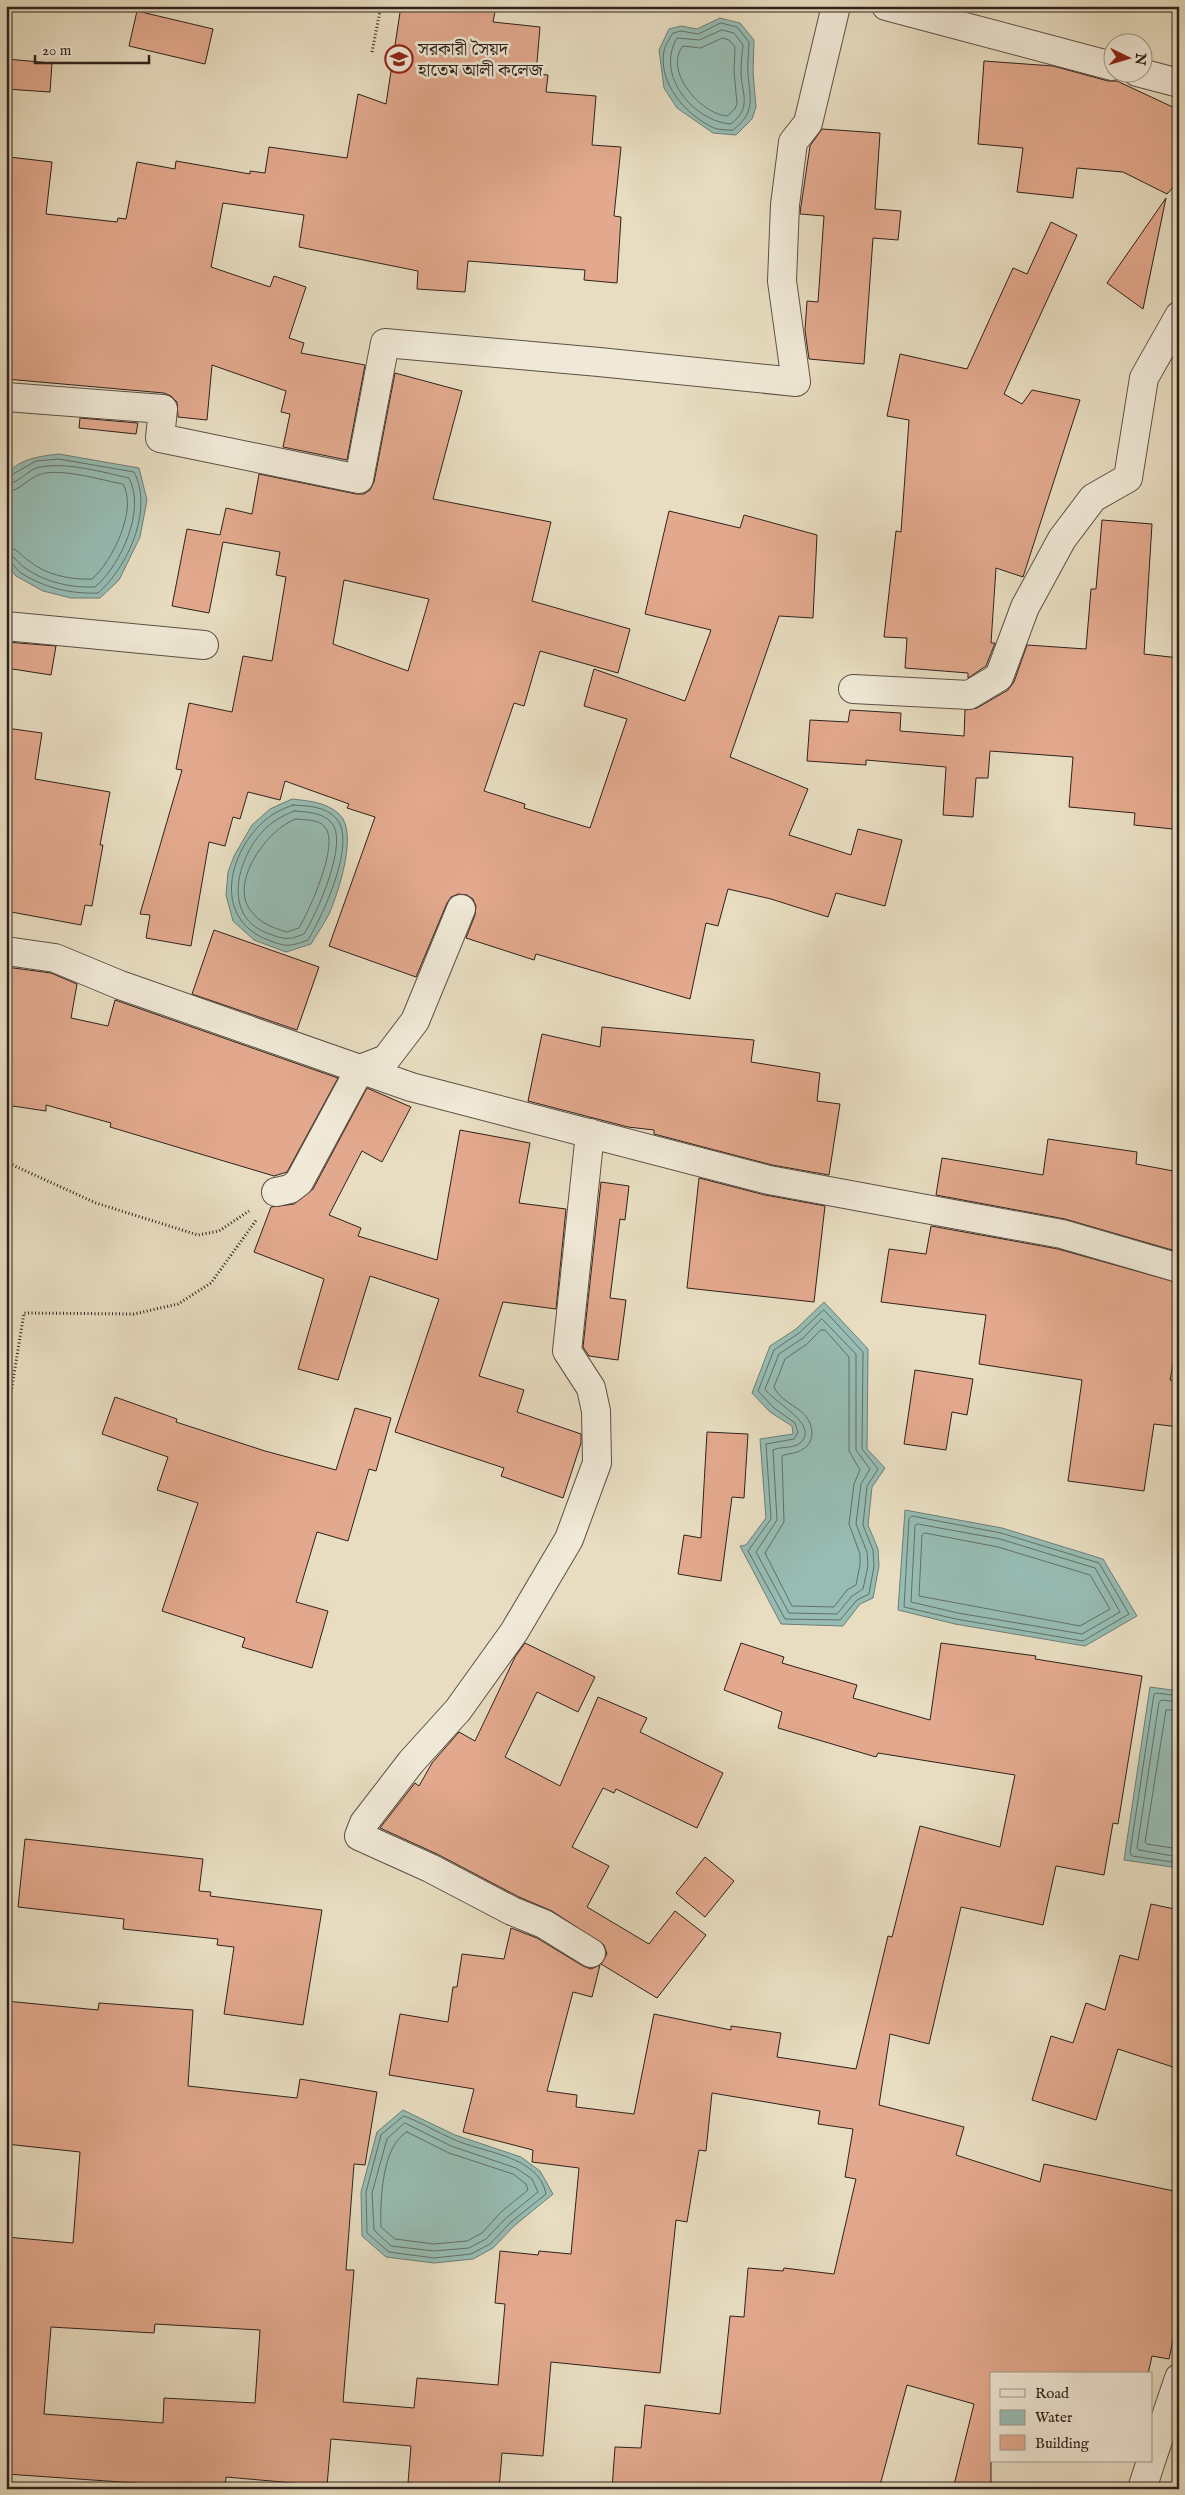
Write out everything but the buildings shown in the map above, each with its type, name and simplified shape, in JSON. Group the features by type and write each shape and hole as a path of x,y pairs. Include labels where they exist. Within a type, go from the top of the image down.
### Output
{"street":[{"path":"6,397 163,409 160,438 359,479 385,344 599,362 796,382 782,281 785,205 793,142 808,124 836,6"},
{"path":"886,6 1102,63"},
{"path":"1152,76 1179,83"},
{"path":"853,689 969,695 999,676 1025,607 1062,538 1093,498 1128,478 1144,378 1179,316"},
{"path":"6,626 204,645"},
{"path":"276,1192 290,1189 299,1182 360,1069 386,1059 415,1021 461,909"},
{"path":"6,951 55,958 120,985 411,1087 769,1180 1062,1234 1179,1268"},
{"path":"590,1133 567,1351 590,1388 596,1411 597,1463 569,1539 514,1632 458,1710 411,1762 370,1816 359,1836 430,1868 512,1911 544,1924 590,1953"},
{"path":"1152,2458 1179,2378"},
{"path":"1142,2489 1151,2462"}],"path":[{"path":"372,52 381,6"},
{"path":"6,1162 96,1203 198,1235 219,1231 276,1192"},
{"path":"6,1423 24,1313 134,1314 178,1304 211,1283 276,1192"}],"water":[{"path":"720,18 740,23 754,40 753,72 756,107 752,119 736,135 713,133 677,108 664,88 659,50 669,29 681,26 697,29"},
{"path":"59,454 139,468 147,500 140,537 119,580 100,598 71,598 43,591 16,576 6,564 6,477 10,471 22,462 37,457"},
{"path":"292,799 311,801 329,807 339,814 345,822 347,848 337,892 325,922 311,944 286,952 254,940 233,921 226,895 228,872 234,856 252,825 270,809"},
{"path":"824,1302 868,1349 867,1449 885,1468 872,1487 868,1525 878,1549 879,1566 873,1598 860,1604 843,1626 781,1624 740,1546 746,1545 766,1518 760,1439 793,1434 792,1426 770,1412 752,1393 770,1346 796,1329"},
{"path":"905,1510 1002,1528 1103,1559 1137,1616 1085,1646 955,1624 898,1610"},
{"path":"1150,1687 1179,1691 1179,1868 1124,1860"},
{"path":"403,2110 455,2135 521,2157 540,2171 553,2194 514,2226 493,2248 473,2259 434,2263 386,2257 362,2236 361,2192 377,2132"}],"place":[{"name":"সরকারী সৈয়দ হাতেম আলী কলেজ","path":"399,59"}]}
